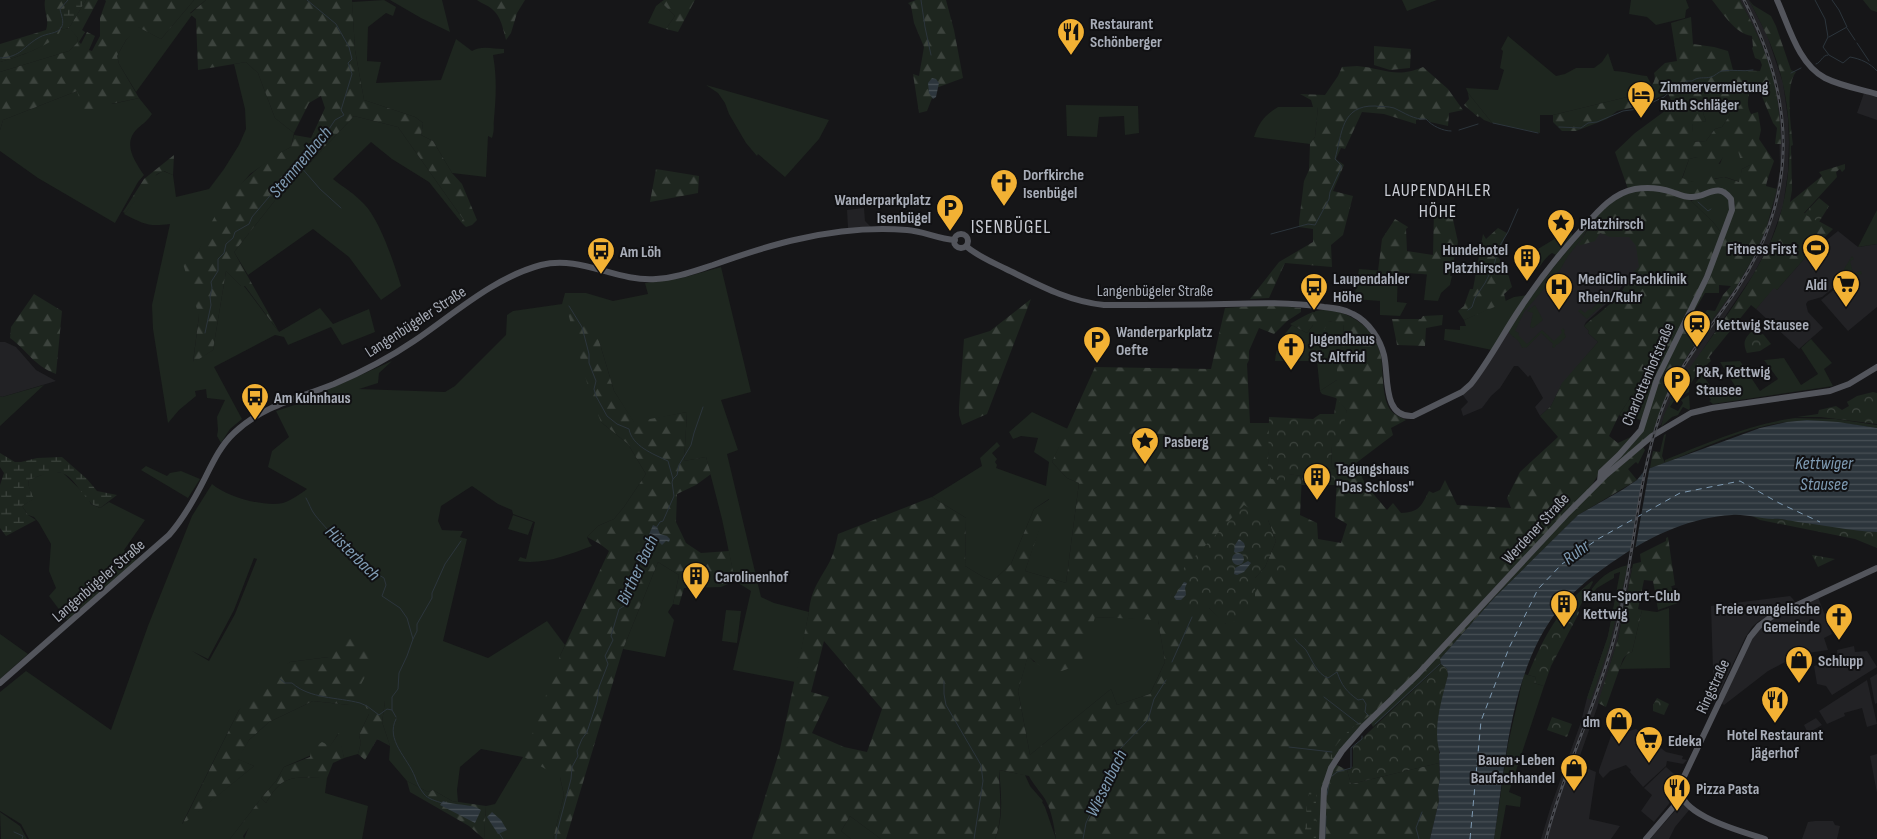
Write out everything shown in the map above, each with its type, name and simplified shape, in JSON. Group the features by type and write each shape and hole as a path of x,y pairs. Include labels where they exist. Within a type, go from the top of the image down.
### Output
{"main road":[{"path":"1777,0 1799,49 1811,68 1834,82 1877,94"},
{"name":"Charlottenhofstraße","path":"1267,302 1340,309 1361,318 1374,333 1383,353 1391,404 1399,413 1413,416 1462,392 1471,384 1518,311 1544,275 1595,214 1615,197 1628,191 1647,188 1663,189 1691,198 1714,190 1724,192 1731,199 1732,210 1707,277 1656,379 1639,433 1601,472 1600,481"},
{"name":"Langenbügeler Straße","path":"0,682 169,535 188,510 221,449 232,434 247,421 274,406 332,385 386,358 498,283 516,274 538,266 560,263 578,264 627,277 658,279 685,274 784,242 850,231 908,230 955,240"},
{"path":"960,234 965,235 968,240 966,246 959,247 955,240 960,234"},
{"name":"Langenbügeler Straße","path":"966,246 971,251 994,263 1055,293 1078,302 1104,305 1267,302"},
{"name":"Werdener Straße","path":"1322,839 1324,790 1331,768 1342,751 1363,727 1418,674 1566,515 1600,481 1652,436 1687,414 1712,408 1830,391 1848,384 1877,367"},
{"name":"Ringstraße","path":"1682,797 1680,787 1687,770 1754,630 1771,617 1877,568"},
{"path":"1646,839 1682,797 1688,804 1708,818 1765,839"}],"shaded area":[{"path":"1740,0 1749,0 1767,35 1783,83 1789,142 1788,172 1783,206 1770,243 1753,275 1677,388 1661,425 1654,428 1678,371 1696,342 1737,286 1753,258 1772,211 1780,171 1779,114 1775,86 1759,38"},
{"path":"1864,93 1877,97 1877,120 1857,113"},
{"path":"864,208 865,221 872,228 848,228 847,210"},
{"name":"MediClin Fachklinik Rhein/Ruhr","path":"1627,214 1644,265 1630,282 1623,285 1615,296 1586,322 1584,326 1589,331 1588,333 1598,342 1562,384 1551,406 1540,416 1535,407 1543,398 1530,375 1528,377 1518,366 1514,366 1500,388 1482,408 1463,416 1461,409 1468,402 1462,394 1505,334 1589,225 1581,242"},
{"path":"1838,231 1858,247 1877,244 1877,307 1848,331 1821,300 1845,281 1839,283 1822,297 1808,301 1806,304 1808,312 1823,328 1799,349 1756,309 1774,287 1777,290 1811,251"},
{"path":"0,342 16,347 36,370 56,381 0,396"},
{"path":"1632,568 1618,639 1597,708 1577,764 1596,772 1589,819 1620,826 1611,839 1541,839 1608,636 1621,571"},
{"path":"1790,596 1796,604 1766,620 1760,620 1752,627 1714,702 1711,606"},
{"path":"1818,597 1832,634 1824,638 1828,650 1808,653 1787,661 1768,671 1724,705 1721,703 1753,636 1764,624"},
{"path":"1854,646 1855,652 1867,651 1877,667 1832,695 1826,686 1817,684 1814,666 1838,659 1837,650"},
{"path":"1877,674 1877,703 1875,704 1870,678"},
{"path":"1867,680 1877,724 1867,727 1862,708 1844,713 1845,716 1827,724 1819,711"},
{"path":"1816,718 1822,725 1808,733 1804,725"},
{"path":"1636,729 1666,752 1683,756 1682,759 1687,760 1683,764 1667,761 1666,766 1643,787 1626,765 1610,771 1603,778 1599,770 1611,736"},
{"path":"1877,754 1877,793 1870,756"},
{"path":"1666,767 1680,779 1668,795 1673,799 1654,822 1641,811 1652,795 1644,788"},
{"path":"1682,803 1690,809 1675,827 1669,839 1650,839"},
{"path":"1833,821 1835,825 1840,826 1837,839 1802,839 1808,822"}],"green space":[{"path":"45,0 66,0 63,23 58,35 40,47 0,62 0,44 46,30"},
{"path":"66,0 86,0 69,28 61,30"},
{"path":"86,0 98,0 82,30 85,32 79,42 81,44 87,32 95,36 89,50 92,51 100,36 100,18 105,0 194,0 161,39 138,27 126,40 117,56 119,64 139,98 111,104 85,116 77,91 3,120 0,130 0,72 69,51 77,43 78,38 69,28"},
{"path":"194,0 206,0 190,13 192,15 136,92 119,64 117,56 126,40 137,26 161,39"},
{"path":"206,0 352,0 355,50 364,100 415,117 423,123 421,135 433,141 452,173 462,184 477,220 472,225 466,227 461,222 463,219 398,127 354,116 276,199 234,252 279,332 245,286 241,286 226,271 213,350 193,363 199,316 181,257 197,254 220,208 243,181 261,166 291,147 294,135 311,138 325,108 321,96 309,103 294,133 275,118 258,73 246,62 198,70 196,19 190,14"},
{"path":"384,0 396,7 393,16 386,13 368,27 367,61 381,62 376,83 441,80 456,39 472,51 483,48 504,49 504,53 493,55 496,79 494,130 492,138 488,136 486,177 452,173 433,141 421,135 423,123 415,117 364,100 355,50 352,2"},
{"path":"390,0 442,0 450,32 421,18"},
{"path":"477,0 525,0 517,13 511,33 506,40 498,15"},
{"path":"664,0 695,0 678,32 666,29 675,16 661,2"},
{"path":"916,0 946,0 963,78 936,88 927,111 919,113 913,74 919,76 924,47 914,23 911,6 908,3"},
{"path":"1402,0 1437,0 1407,11"},
{"path":"1631,0 1686,0 1689,8 1686,10 1685,18 1656,25 1647,17 1629,14"},
{"path":"1712,0 1740,0 1756,31 1769,64 1775,86 1781,144 1775,144 1777,128 1773,123 1756,82 1752,83 1748,103 1751,114 1758,112 1761,130 1759,139 1774,161 1766,186 1777,189 1766,229 1753,258 1737,286 1696,342 1678,371 1668,391 1653,432 1605,473 1640,433 1658,380 1735,204 1725,190 1693,196 1672,191 1628,189 1615,152 1635,133 1673,105 1668,93 1639,106 1617,111 1607,119 1576,131 1562,131 1553,122 1553,115 1644,93 1654,82 1654,73 1665,63 1677,61 1671,23 1691,17 1693,44 1728,51 1733,70 1760,71 1762,65 1760,60 1755,58 1752,48 1752,36 1734,27","holes":["1713,104 1726,108 1730,115 1722,127 1715,129 1706,141 1694,142 1692,124 1706,121 1703,113","1737,147 1740,158 1750,158 1750,165 1742,169 1739,182 1724,177 1715,179 1712,175 1699,173 1693,182 1682,178 1689,159 1697,157 1703,166 1714,168 1730,148","1719,285 1731,286 1723,295 1715,311 1707,310 1700,319 1690,318 1705,293 1719,293"]},
{"path":"1749,0 1753,5 1771,16 1791,70 1796,72 1790,96 1793,145 1791,146 1792,190 1790,202 1822,176 1819,172 1845,164 1845,169 1842,172 1840,169 1836,172 1837,177 1804,213 1833,229 1777,290 1774,288 1756,309 1751,305 1709,357 1711,361 1699,371 1691,383 1688,382 1686,387 1689,388 1689,392 1683,395 1680,394 1683,388 1678,385 1749,282 1769,245 1778,224 1784,201 1789,153 1787,104 1773,51"},
{"path":"1863,0 1877,0 1877,12 1871,10"},
{"path":"661,2 675,16 666,29 648,23 656,6"},
{"path":"70,28 78,38 77,43 69,51 0,72 0,62 42,46 56,36 60,30"},
{"path":"1508,36 1556,76 1576,68 1594,68 1602,62 1608,53 1614,71 1647,76 1652,86 1644,93 1553,115 1540,115 1540,133 1492,123 1466,88 1498,90 1504,70 1500,68 1503,51 1501,49"},
{"path":"1374,46 1411,49 1410,68 1390,70 1374,65"},
{"path":"246,62 258,73 275,118 294,133 291,147 250,174 220,209 197,254 199,316 193,362 213,350 226,271 241,286 244,286 279,332 320,308 333,324 369,309 375,332 342,345 331,327 288,345 284,337 275,335 214,367 242,419 230,429 221,443 217,436 217,417 225,400 207,398 206,389 195,391 196,396 179,410 168,423 153,329 152,305 170,224 146,224 124,214 153,177 163,171 173,175 176,197 209,189 239,145 246,129 245,109 234,64"},
{"path":"1357,66 1390,72 1405,72 1423,67 1448,89 1463,110 1449,113 1448,126 1430,122 1427,119 1416,120 1416,124 1384,114 1362,112 1345,149 1341,148 1336,159 1344,165 1333,191 1353,196 1343,235 1331,245 1332,267 1285,263 1269,298 1250,299 1279,262 1313,242 1313,229 1299,227 1299,222 1304,181 1309,170 1310,144 1315,137 1318,107 1313,107 1311,100 1300,94 1325,95 1342,67"},
{"path":"706,85 829,120 819,139 785,177 758,154 757,156 746,143 718,93"},
{"path":"77,91 112,104 139,98 152,114 133,134 130,146 133,157 144,175 138,182 115,223 38,178 0,151 0,130 3,120"},
{"path":"1468,93 1492,123 1478,117 1464,105 1469,99"},
{"path":"1713,104 1726,108 1730,115 1722,127 1715,129 1706,141 1693,142 1692,123 1706,121 1703,113"},
{"path":"1066,105 1138,106 1139,133 1125,135 1124,116 1099,117 1097,137 1067,136"},
{"path":"1278,107 1318,107 1315,137 1310,144 1254,137 1263,119"},
{"path":"354,116 398,127 463,219 461,222 429,182 392,159 371,142 333,179 357,197 376,220 386,242 401,286 381,300 349,257 313,229 248,275 234,252 276,199"},
{"path":"1730,147 1738,147 1740,158 1750,158 1750,165 1742,169 1740,182 1725,177 1693,182 1682,179 1689,159 1697,157 1720,164 1724,153"},
{"path":"174,155 173,175 164,171 157,174 125,213 123,212 144,179"},
{"path":"656,169 699,176 698,193 650,202"},
{"path":"1655,190 1689,199 1713,222 1722,234 1711,263 1653,387 1641,382 1619,415 1609,436 1618,443 1635,435 1599,473 1591,487 1424,666 1355,734 1335,764 1347,770 1351,784 1439,763 1439,801 1430,839 1056,839 1047,804 1029,776 999,770 1000,813 995,839 881,839 850,816 841,831 851,839 752,839 780,749 810,604 816,585 835,548 838,534 932,497 966,518 965,566 993,581 1011,564 1034,509 1050,499 1025,571 1066,583 1079,483 1067,478 1052,462 1095,367 1211,369 1225,308 1265,305 1301,308 1301,312 1287,321 1274,334 1259,328 1249,351 1247,364 1250,423 1270,423 1268,471 1302,476 1300,515 1317,523 1318,539 1341,543 1347,524 1335,517 1337,477 1342,470 1331,468 1332,445 1347,411 1336,398 1322,394 1320,391 1337,380 1337,362 1341,361 1344,325 1329,321 1324,330 1313,325 1307,333 1290,324 1320,310 1344,314 1353,318 1368,330 1374,338 1381,356 1388,406 1393,413 1406,420 1391,428 1393,435 1356,463 1365,484 1387,510 1393,503 1401,513 1416,510 1422,504 1429,491 1433,493 1440,490 1445,480 1457,505 1511,508 1507,498 1520,472 1558,437 1540,416 1551,406 1562,383 1598,342 1588,333 1589,331 1584,326 1616,298 1628,278 1631,280 1634,276 1631,274 1639,267 1636,246 1629,237 1610,237 1600,233 1595,241 1578,246 1598,214 1612,201 1628,192","holes":["1268,520 1276,541 1265,567 1255,578 1255,596 1225,624 1209,608","1095,617 1158,620 1165,662 1150,694 1117,705 1111,689 1030,755 1018,691 1028,656 1051,675 1081,664","824,641 882,709 867,752 844,747 812,733 829,697 811,692"]},
{"path":"1716,192 1726,196 1731,206 1722,234 1713,222 1691,201"},
{"path":"1819,198 1829,206 1819,222 1804,214"},
{"path":"1450,206 1458,242 1450,276 1378,271 1382,239 1395,219 1408,227 1406,229 1407,251 1433,255 1434,210"},
{"path":"1877,210 1877,244 1858,247"},
{"path":"1589,225 1560,270 1524,312 1515,331 1519,333 1518,335 1527,344 1542,330 1554,341 1562,333 1561,330 1563,328 1566,337 1557,345 1555,344 1554,348 1552,347 1553,344 1541,333 1526,348 1522,348 1508,331 1547,276"},
{"path":"1498,228 1507,233 1497,255 1507,271 1512,287 1504,294 1506,302 1464,320 1458,311 1464,306 1470,289 1473,289 1483,234 1486,239"},
{"path":"1571,229 1572,236 1556,255 1552,253 1536,270 1528,255"},
{"path":"1852,256 1854,259 1850,261 1853,273 1861,271 1862,274 1845,279 1841,274"},
{"path":"721,267 751,392 721,400 738,450 727,454 761,597 774,603 809,612 795,682 733,670 751,591 735,581 706,457 684,461 687,412 634,423 614,391 599,341 601,422 628,444 646,474 614,519 598,526 587,537 592,546 565,556 547,560 537,562 518,561 520,557 526,559 535,522 513,514 512,510 498,504 472,486 441,506 438,521 442,530 463,531 460,537 467,539 443,641 488,658 547,621 565,645 560,656 560,777 564,795 553,839 484,839 486,806 495,804 523,757 481,749 460,767 457,790 458,802 452,801 433,790 428,792 407,781 389,760 390,746 382,722 385,701 369,714 359,735 361,743 358,754 344,758 338,734 330,747 284,767 276,781 261,798 266,803 278,786 291,779 327,778 325,793 368,806 362,839 244,839 260,800 230,839 29,839 21,824 0,811 0,692 26,671 111,730 148,626 192,516 212,484 236,497 266,504 283,503 293,499 307,489 268,467 272,451 289,437 276,411 316,398 325,391 392,361 379,373 378,383 359,389 445,392 455,386 506,335 507,315 513,311 562,304 565,293 586,293 613,301 648,294 645,283 682,278","holes":["254,558 257,559 235,614 209,661 192,651 208,659 234,610","329,657 350,705 313,701 269,722 249,740 237,759 254,766 182,824 239,710 290,662"]},
{"path":"1359,269 1398,272 1397,302 1407,303 1400,316 1380,315 1380,301 1354,299"},
{"path":"1427,273 1452,276 1450,285 1441,293 1438,301 1424,300"},
{"path":"1617,286 1618,289 1614,294 1587,319 1578,311 1580,309 1585,313 1589,309 1591,310 1610,290 1612,293"},
{"path":"34,294 62,311 56,374 42,367 10,338 11,327"},
{"path":"1527,295 1492,350 1444,340 1445,329 1460,330 1460,326 1466,326 1464,320 1514,297"},
{"path":"1031,299 987,414 962,425 959,407 964,339 990,331"},
{"path":"1535,305 1543,320 1533,328 1530,327 1533,313 1527,311"},
{"path":"568,313 580,316 599,341 614,391 634,422 687,412 684,461 706,457 711,474 696,485 677,494 676,522 686,543 701,553 729,551 735,581 721,587 684,588 679,605 673,604 679,575 658,562 623,649 566,839 553,839 564,795 560,777 524,757 560,656 609,551 587,537 598,526 614,519 646,474 628,444 601,422 590,394"},
{"path":"1443,315 1442,325 1426,328 1425,346 1397,345 1392,319 1421,319 1423,316"},
{"path":"1329,321 1344,324 1341,361 1337,362 1337,380 1320,391 1317,361 1275,361 1280,342 1292,325 1307,333 1313,325"},
{"path":"1753,330 1760,335 1763,334 1771,344 1760,351 1747,353 1745,340"},
{"path":"1811,339 1832,363 1824,369 1833,386 1713,404 1709,401 1711,400 1700,382 1695,384 1702,374 1718,397 1735,386 1720,362 1740,361 1760,391 1778,379 1764,360 1784,358 1801,385 1818,374 1801,348"},
{"path":"1641,382 1653,387 1642,421 1632,416 1628,420 1619,415"},
{"path":"44,385 0,426 0,396"},
{"path":"1677,388 1681,390 1670,407 1678,411 1683,403 1681,400 1689,395 1690,408 1689,410 1683,407 1678,415 1672,417 1661,427 1664,415"},
{"path":"1873,392 1877,393 1877,424 1821,417 1797,417 1818,414 1819,410 1836,406 1842,410 1849,406 1847,402 1857,396"},
{"path":"1337,398 1347,411 1339,442 1332,445 1331,468 1342,470 1337,477 1337,485 1301,485 1302,476 1287,474 1285,476 1285,485 1280,485 1280,480 1271,479 1268,471 1269,417 1313,419 1320,414 1334,414"},
{"path":"1032,412 1068,429 1052,462 1067,478 1079,483 1066,583 1025,571 1049,499 1034,509 1011,564 993,581 965,566 966,518 932,497 982,466 980,458 997,442 1000,446 992,453 997,459 995,462 996,468 1046,486 1049,462 1034,452 1038,438 1021,436 1013,439 1009,432"},
{"path":"1795,418 1836,419 1877,425 1877,428 1800,421 1774,424 1726,438 1665,463 1665,460 1729,435"},
{"path":"1666,434 1662,456 1665,463 1650,468 1653,451 1660,452 1664,435"},
{"path":"1643,447 1645,450 1638,464 1636,462 1628,469 1637,480 1578,515 1494,598 1440,659 1441,664 1373,727 1371,723 1591,491"},
{"path":"0,453 15,462 37,458 62,457 87,479 97,491 117,495 100,508 91,503 66,474 52,472 42,475 29,480 28,484 34,499 22,506 28,515 36,520 6,536 0,528 0,485 4,473 0,467"},
{"path":"146,466 167,476 170,473 181,471 200,479 188,498 141,470"},
{"path":"51,471 63,473 87,496 91,504 100,508 109,502 145,520 124,550 137,561 67,620 49,596 56,588 49,571 51,544 39,523 34,517 28,515 22,506 33,499 28,484 29,480"},
{"path":"1244,505 1268,520 1276,541 1265,567 1255,578 1255,596 1246,619 1224,624 1209,608 1183,610 1170,596 1182,570"},
{"path":"513,515 533,522 528,535 508,529"},
{"path":"1750,515 1877,532 1877,548 1855,539 1760,520"},
{"path":"1668,537 1675,585 1655,592 1653,581 1644,580 1638,609 1642,610 1632,652 1623,659 1606,707 1598,703 1618,639 1633,564 1641,562 1640,554 1666,541"},
{"path":"1812,555 1835,559 1818,567"},
{"path":"1288,560 1295,564 1294,571 1278,577 1275,573 1276,565 1279,561"},
{"path":"658,562 679,575 673,604 668,612 674,620 665,657 623,649"},
{"path":"1628,565 1609,647 1591,700 1587,698 1608,636 1620,572 1614,574 1614,578 1597,588 1589,597 1588,595 1605,576 1615,569"},
{"path":"1592,581 1578,610 1579,613 1551,666 1544,686 1534,683 1536,677 1528,675 1546,636 1571,601"},
{"path":"1671,586 1678,603 1658,610 1655,592"},
{"path":"1669,608 1670,668 1619,669 1627,654 1632,652 1642,610 1657,612"},
{"path":"726,610 741,611 737,643 722,641"},
{"path":"1094,617 1158,619 1165,662 1150,694 1117,705 1111,689 1030,755 1018,691 1028,655 1034,662 1080,664"},
{"path":"0,634 28,654 0,679"},
{"path":"350,636 375,658 350,705 313,701 269,722 249,740 238,759 254,766 182,825 239,710 260,682 290,662 329,657"},
{"path":"1441,664 1447,669 1448,675 1439,716 1439,763 1351,784 1347,770 1353,766 1353,747"},
{"path":"1524,674 1536,677 1534,683 1544,686 1509,792 1521,797 1520,807 1506,805 1500,839 1494,839 1508,744"},
{"path":"1657,698 1669,704 1664,715 1653,711 1653,705"},
{"path":"385,701 382,722 390,746 377,739 365,760 358,754 361,743 359,735 369,714 365,705"},
{"path":"1372,712 1375,713 1333,760 1330,758 1346,734"},
{"path":"1552,717 1572,724 1567,737 1547,730"},
{"path":"339,733 344,758 333,763 327,778 291,779 278,786 266,803 261,798 276,781 284,767 310,757 311,749 322,742 330,746"},
{"path":"999,770 1025,775 1030,786 1043,801 1056,839 995,839 1001,814"},
{"path":"407,781 428,792 433,790 452,801 486,806 484,839 469,826 410,792"},
{"path":"1311,785 1316,792 1316,839 1304,839 1307,805"},
{"path":"260,800 265,806 243,836 244,839 230,839"},
{"path":"0,812 20,826 27,839 1,839"},
{"path":"850,816 881,839 851,839 841,831"}],"water":[{"path":"932,78 936,79 939,83 936,97 933,99 929,93 928,83"},
{"name":"Kettwiger Stausee","path":"1807,420 1838,422 1877,428 1877,532 1742,515 1717,516 1673,528 1646,541 1612,562 1582,585 1561,606 1544,631 1531,658 1513,716 1494,839 1430,839 1439,801 1440,753 1437,724 1448,675 1447,669 1441,664 1440,659 1494,598 1578,515 1637,480 1645,470 1760,428"},
{"path":"653,525 657,527 660,534 670,539 669,542 666,541 662,545 659,542 652,544 646,542"},
{"path":"1239,539 1245,546 1243,551 1236,553 1234,552 1235,545"},
{"path":"1238,553 1244,559 1238,565 1232,559"},
{"path":"1248,561 1251,563 1244,572 1237,575 1234,574 1235,568"},
{"path":"1184,582 1187,583 1185,588 1186,595 1181,600 1176,600 1174,597"},
{"path":"443,801 473,806 481,810 475,823 440,805"},
{"path":"492,812 501,820 507,830 498,834 487,817"}],"pier":[{"path":"1650,465 1635,550 1630,553 1645,467"}],"waterway":[{"path":"0,58 13,56 34,40 59,30 63,23 60,9 68,0"},
{"name":"Stemmenbach","path":"205,333 211,305 211,282 218,271 218,259 224,253 226,244 233,238 235,232 249,224 252,217 302,162 335,120 344,115 341,110 352,74 348,63 352,59 349,47 336,24 307,0"},
{"path":"921,0 931,55"},
{"path":"1815,0 1825,19 1828,37 1823,47 1829,55 1843,63 1850,57 1858,59 1877,71"},
{"path":"1829,37 1847,27 1832,0"},
{"path":"1847,28 1855,40"},
{"path":"1857,43 1869,61"},
{"path":"1816,64 1824,56 1828,55"},
{"path":"1791,73 1801,68"},
{"path":"1559,127 1581,128 1588,123 1597,122 1623,111 1638,109 1664,97 1686,81 1711,77 1722,71 1753,70"},
{"path":"1271,234 1308,224 1315,225 1329,199 1330,192 1342,166 1335,159 1345,123 1355,110 1375,106 1392,107 1414,117 1426,119 1438,128 1451,131"},
{"path":"1493,123 1538,133"},
{"path":"1459,130 1478,124"},
{"path":"300,166 320,189 341,208"},
{"path":"1698,202 1708,211 1711,209"},
{"path":"1468,310 1472,307 1475,298 1494,265 1499,247 1518,209"},
{"name":"Birther Bach","path":"569,306 582,327 589,354 589,363 596,381 594,389 607,416 617,424 629,429 634,440 644,449 668,461 673,479 674,496 663,521 656,528"},
{"path":"673,479 677,475 679,465 691,445 703,407"},
{"name":"Hüsterbach","path":"306,498 314,513 329,531 357,558 384,578 386,585 382,596 400,608 407,618 413,639 399,673 398,689 392,697 392,710 396,717"},
{"path":"413,639 417,631 417,624 432,598 432,593 445,564 461,541"},
{"name":"Birther Bach","path":"556,839 571,779 572,767 578,756 577,751 582,739 587,732 597,702 599,687 608,664 605,656 613,640 611,636 619,609 624,606 625,592 629,591 635,572 644,558 641,554 646,541"},
{"name":"Wiesenbach","path":"1172,662 1192,617"},
{"path":"1295,639 1306,650 1315,666 1324,676 1328,678 1337,672 1347,691 1358,700 1363,699 1366,704 1365,712 1369,716"},
{"path":"1375,724 1440,664"},
{"path":"280,679 285,683 292,683 315,695 360,703 379,715 387,709 392,710"},
{"name":"Wiesenbach","path":"1083,839 1086,823 1119,750 1148,720 1154,699 1166,680"},
{"path":"944,681 946,705 981,765 983,781 974,839"},
{"path":"1324,697 1359,724"},
{"name":"Hüsterbach","path":"396,719 393,727 395,742 412,770 419,786 424,794 432,800 442,803"},
{"path":"1332,776 1337,772 1351,768 1351,748 1362,739 1362,736"},
{"path":"1289,747 1332,752"},
{"name":"Wiesenbach","path":"1327,795 1329,784"},
{"path":"1419,839 1416,828 1422,812"},
{"name":"Wiesenbach","path":"1325,839 1326,816"},
{"path":"14,832 23,836 22,839"},
{"name":"Hüsterbach","path":"499,833 503,839"}],"ferry route":[{"path":"1470,839 1481,721 1509,648 1538,589 1562,564 1598,539 1680,493 1740,481 1779,503 1820,522"}],"railway":[{"path":"1546,839 1553,813 1608,661 1615,635 1627,580 1640,497 1660,415 1684,364 1737,289 1757,253 1772,217 1780,181 1783,146 1781,110 1773,73 1761,37 1744,0"}],"place":[{"name":"Restaurant Schönberger","path":"1071,56"},
{"name":"Zimmervermietung Ruth Schläger","path":"1641,119"},
{"name":"Dorfkirche Isenbügel","path":"1004,207"},
{"name":"Wanderparkplatz Isenbügel","path":"950,232"},
{"name":"Platzhirsch","path":"1561,247"},
{"name":"Fitness First","path":"1816,272"},
{"name":"Am Löh","path":"601,275"},
{"name":"Hundehotel Platzhirsch","path":"1527,282"},
{"name":"Aldi","path":"1846,308"},
{"name":"Laupendahler Höhe","path":"1314,311"},
{"name":"MediClin Fachklinik Rhein/Ruhr","path":"1559,311"},
{"name":"Kettwig Stausee","path":"1697,348"},
{"name":"Wanderparkplatz Oefte","path":"1097,364"},
{"name":"Jugendhaus St. Altfrid","path":"1291,371"},
{"name":"P&R, Kettwig Stausee","path":"1677,404"},
{"name":"Am Kuhnhaus","path":"255,421"},
{"name":"Pasberg","path":"1145,465"},
{"name":"Tagungshaus \"Das Schloss\"","path":"1317,501"},
{"name":"Carolinenhof","path":"696,600"},
{"name":"Kanu-Sport-Club Kettwig","path":"1564,628"},
{"name":"Freie evangelische Gemeinde","path":"1839,641"},
{"name":"Schlupp","path":"1799,684"},
{"name":"Hotel Restaurant Jägerhof","path":"1775,724"},
{"name":"dm","path":"1619,745"},
{"name":"Edeka","path":"1649,764"},
{"name":"Bauen+Leben Baufachhandel","path":"1574,792"},
{"name":"Pizza Pasta","path":"1677,812"}],"district":[{"name":"LAUPENDAHLER HÖHE","path":"1438,200"},
{"name":"ISENBÜGEL","path":"1011,226"}],"water label":[{"name":"Ruhr","path":"1576,552"}]}
